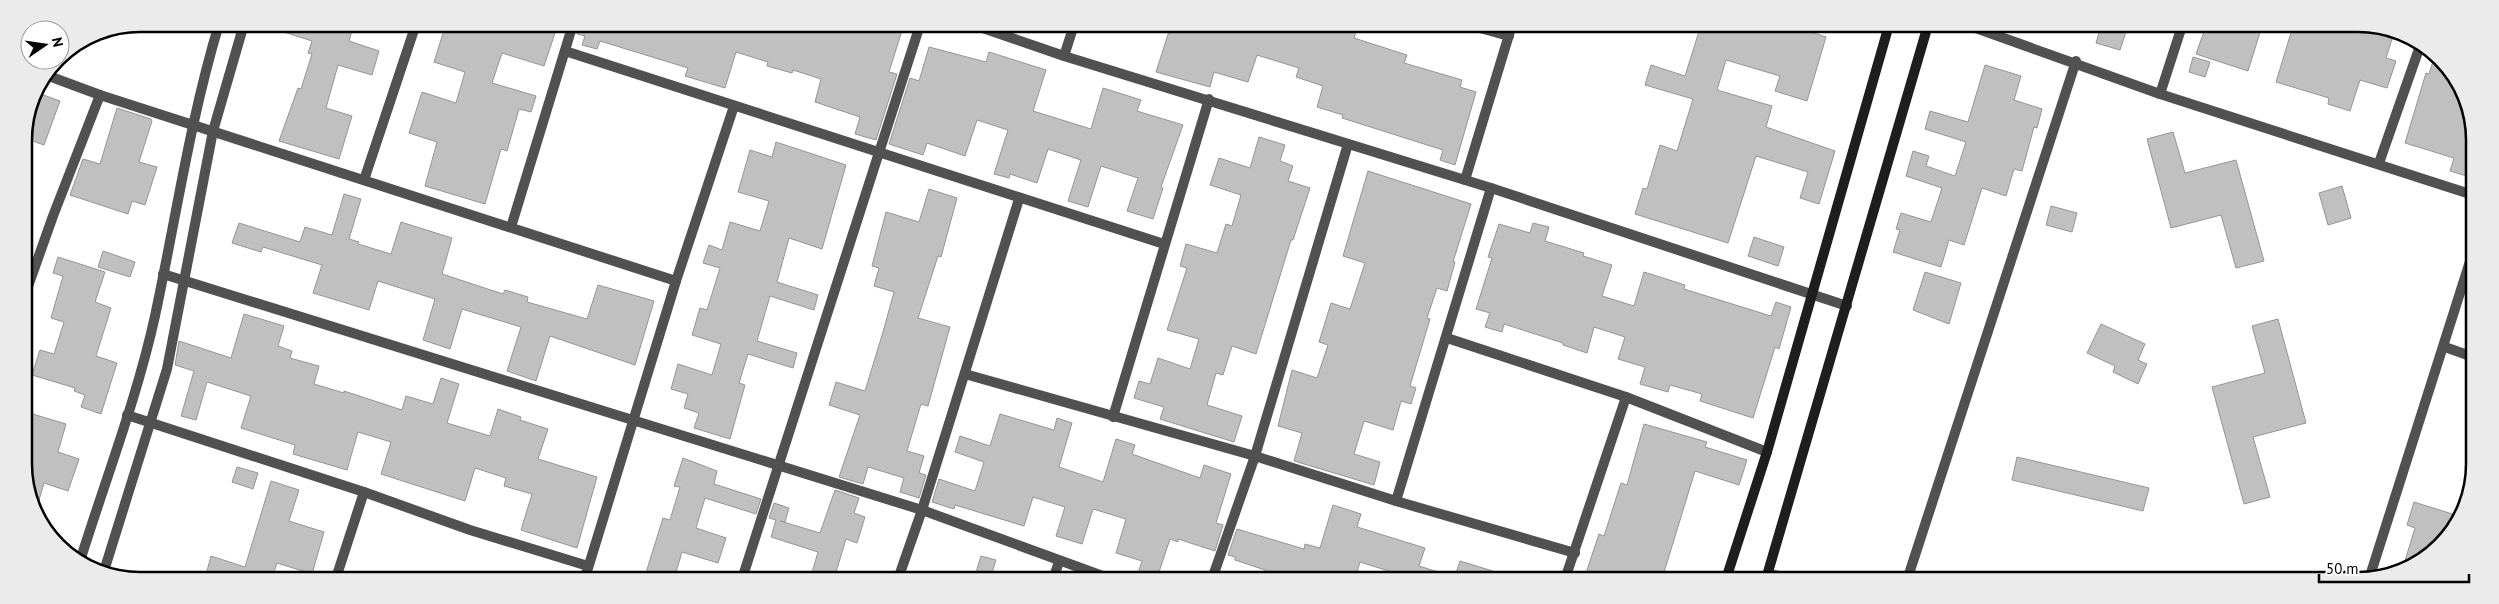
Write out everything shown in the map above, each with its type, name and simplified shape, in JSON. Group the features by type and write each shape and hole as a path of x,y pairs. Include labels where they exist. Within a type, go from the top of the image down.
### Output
{"main road":[{"path":"1729,571 1768,452 1811,294 1887,32"},
{"path":"1769,571 1926,32"}],"street":[{"path":"82,554 142,371 192,125 217,32"},
{"path":"106,566 167,369 213,131 242,32"},
{"path":"364,180 413,32"},
{"path":"510,227 570,32"},
{"path":"744,572 917,32"},
{"path":"994,32 1064,56 1209,99 1491,188 1847,306"},
{"path":"1064,56 1072,32"},
{"path":"1494,32 1509,36"},
{"path":"1466,180 1510,32"},
{"path":"1988,32 2076,62 2160,94 2379,163 2466,193"},
{"path":"2160,94 2180,32"},
{"path":"564,51 877,154 1164,244"},
{"path":"2379,163 2418,51"},
{"path":"1910,571 2076,62"},
{"path":"53,78 100,95 676,281"},
{"path":"33,276 100,95"},
{"path":"1113,418 1209,99"},
{"path":"587,572 676,281 734,106"},
{"path":"1215,572 1255,456 1348,144"},
{"path":"1396,501 1491,188"},
{"path":"901,572 922,510 1019,199"},
{"path":"163,274 922,510 1088,572"},
{"path":"2372,570 2445,347 2466,276"},
{"path":"1447,338 1626,397 1768,452"},
{"path":"2445,347 2466,354"},
{"path":"965,374 1113,418 1255,456 1396,501 1575,553"},
{"path":"1568,571 1626,397"},
{"path":"127,415 364,492 470,530 588,566"},
{"path":"338,572 364,492"},
{"path":"1056,572 1059,562"}],"building":[{"path":"284,32 352,32 349,41 379,51 372,75 338,65 326,108 352,116 339,159 279,141 298,88 301,89 312,54 308,53 312,41"},
{"path":"443,32 555,32 544,66 502,53 492,83 536,96 531,112 519,109 507,151 501,149 485,204 425,186 437,142 409,133 422,92 456,103 465,72 434,62"},
{"path":"578,32 902,32 889,72 897,74 876,140 855,134 860,117 815,102 821,79 793,70 792,73 767,66 768,62 736,52 725,88 685,76 688,68 600,41 597,49 582,45 585,36 577,34"},
{"path":"1169,32 1356,32 1354,38 1407,55 1404,63 1462,80 1460,87 1476,92 1455,165 1440,160 1443,150 1342,118 1343,115 1317,107 1323,86 1296,77 1299,68 1257,55 1248,82 1214,72 1210,87 1156,72"},
{"path":"1699,32 1811,32 1826,37 1807,101 1775,91 1780,76 1726,60 1717,90 1772,106 1766,127 1835,151 1819,204 1800,198 1808,172 1756,156 1728,243 1635,214 1643,188 1647,189 1660,145 1677,151 1693,99 1645,85 1651,65 1685,76"},
{"path":"2099,32 2126,32 2120,50 2096,43"},
{"path":"2204,32 2260,32 2248,71 2196,54"},
{"path":"2291,32 2359,32 2392,38 2386,58 2396,61 2387,88 2360,80 2350,111 2328,104 2329,98 2276,82"},
{"path":"929,47 986,62 989,52 1046,70 1033,111 1091,129 1103,88 1141,100 1137,111 1183,125 1161,187 1163,188 1153,219 1127,211 1138,178 1101,166 1088,207 1068,201 1081,160 1048,149 1037,183 1010,174 1009,178 994,174 1008,130 977,120 965,156 927,143 923,155 889,144 910,78 919,81"},
{"path":"2193,57 2210,62 2205,77 2189,72"},
{"path":"2433,62 2448,80 2461,106 2466,126 2466,176 2450,171 2454,158 2405,143 2426,73 2429,74"},
{"path":"1985,65 2021,76 2014,100 2042,109 2037,128 2034,127 2022,171 2014,169 2006,196 1982,188 1964,245 1949,240 1941,267 1893,252 1900,230 1896,229 1901,213 1931,222 1942,188 1906,176 1913,151 1929,156 1926,166 1955,176 1966,142 1925,129 1930,111 1968,122"},
{"path":"43,95 60,101 44,145 33,141 33,126 36,112"},
{"path":"117,108 151,119 152,121 139,162 157,167 145,205 132,201 128,214 70,195 83,159 100,164"},
{"path":"2173,132 2185,173 2236,160 2264,261 2236,268 2221,215 2171,228 2147,139"},
{"path":"1259,137 1285,145 1280,161 1293,166 1288,181 1310,188 1293,240 1291,240 1256,354 1232,346 1223,375 1216,373 1207,405 1242,416 1234,442 1160,419 1164,407 1134,398 1139,381 1150,384 1158,358 1190,369 1199,339 1167,330 1187,268 1180,266 1186,244 1217,253 1226,224 1232,226 1241,195 1210,185 1219,158 1250,168"},
{"path":"776,142 846,165 822,249 789,238 777,282 818,295 814,310 770,296 757,341 797,353 793,368 748,354 739,383 745,385 730,439 694,428 699,413 684,408 688,394 671,389 678,364 712,375 721,344 692,335 700,308 707,310 720,268 703,263 709,245 722,250 730,222 760,231 769,201 738,192 750,150 772,157"},
{"path":"1368,171 1471,204 1453,262 1455,262 1447,291 1437,288 1427,318 1430,319 1410,386 1416,388 1411,404 1401,401 1393,430 1364,421 1354,454 1380,462 1374,485 1294,461 1302,433 1278,426 1292,370 1317,378 1328,345 1319,342 1331,303 1350,309 1365,263 1343,256"},
{"path":"2342,186 2351,218 2328,225 2319,193"},
{"path":"929,189 957,198 941,257 938,256 918,318 950,327 928,406 921,404 907,451 924,456 919,473 926,475 919,498 900,492 904,478 868,467 863,484 839,477 860,415 829,405 836,382 865,391 883,332 894,292 874,286 879,268 872,266 886,212 919,222"},
{"path":"344,194 361,199 349,239 359,242 358,244 391,254 401,222 452,238 442,274 503,294 505,290 528,297 527,302 587,319 598,285 654,301 635,365 550,336 536,381 507,371 521,327 462,309 450,349 423,340 435,299 378,281 369,310 313,293 322,265 263,247 261,252 232,243 239,223 300,242 305,227 332,235"},
{"path":"2051,206 2077,213 2072,232 2046,225"},
{"path":"1533,223 1549,227 1545,241 1584,253 1583,256 1612,265 1602,296 1634,306 1644,272 1685,285 1684,289 1771,316 1776,302 1791,307 1779,349 1775,347 1753,418 1700,401 1702,394 1670,385 1668,392 1640,384 1645,367 1618,359 1625,337 1594,327 1587,353 1563,345 1563,343 1504,324 1502,332 1485,327 1490,313 1476,309 1492,258 1488,257 1499,224 1530,233"},
{"path":"1754,237 1784,247 1778,266 1748,256"},
{"path":"103,251 135,262 130,277 98,267"},
{"path":"58,257 105,272 95,302 111,308 96,356 117,363 101,414 81,407 85,395 74,391 75,388 32,375 40,350 54,354 64,322 51,318 63,276 53,273"},
{"path":"1925,272 1961,283 1949,324 1913,310"},
{"path":"244,314 284,326 278,346 292,351 290,358 319,366 314,384 344,393 344,391 402,410 406,396 433,404 441,378 459,384 447,423 490,436 498,409 521,417 520,420 548,429 538,459 597,477 577,548 521,530 532,494 504,486 506,478 475,468 465,501 381,474 391,442 358,432 347,470 293,454 295,445 241,428 251,396 207,382 196,420 181,416 194,371 175,365 179,341 231,358"},
{"path":"2278,319 2306,423 2253,437 2270,497 2244,504 2212,387 2265,373 2252,326"},
{"path":"2101,324 2145,344 2138,360 2147,364 2138,384 2113,372 2115,366 2087,353"},
{"path":"32,414 66,424 58,452 79,459 68,491 44,483 39,500 32,464"},
{"path":"1000,414 1054,430 1057,418 1072,423 1059,467 1103,482 1116,439 1135,445 1132,454 1200,478 1204,465 1231,474 1216,523 1223,525 1215,551 1178,539 1178,542 1170,539 1159,572 1138,572 1142,561 1116,553 1126,519 1093,509 1082,544 1056,536 1065,507 1033,497 1024,526 955,505 954,509 932,502 939,479 975,491 984,462 955,452 960,436 990,446"},
{"path":"1644,424 1707,442 1705,447 1747,460 1739,485 1695,471 1664,571 1587,571 1599,534 1604,536 1621,483 1627,485"},
{"path":"2017,457 2149,488 2143,511 2012,480"},
{"path":"683,458 717,471 714,484 761,499 756,514 705,498 696,528 726,538 718,563 682,552 676,572 646,572 663,518 670,520 680,487 674,486"},
{"path":"237,467 258,473 253,489 232,482"},
{"path":"271,481 299,490 289,521 324,532 313,572 305,572 277,563 274,572 207,572 211,556 245,567"},
{"path":"835,490 859,498 854,513 865,517 857,543 846,539 836,572 812,572 818,552 771,537 776,520 769,518 774,503 789,508 785,522 780,521 820,533"},
{"path":"2414,502 2454,514 2440,535 2430,545 2405,560 2415,528 2407,525"},
{"path":"1333,505 1361,514 1357,527 1425,548 1419,566 1436,571 1390,571 1360,562 1357,571 1265,571 1265,570 1235,560 1235,557 1228,555 1237,529 1304,549 1305,544 1320,548"},
{"path":"981,556 996,560 992,572 976,572"},
{"path":"1460,561 1494,571 1457,571"}]}
